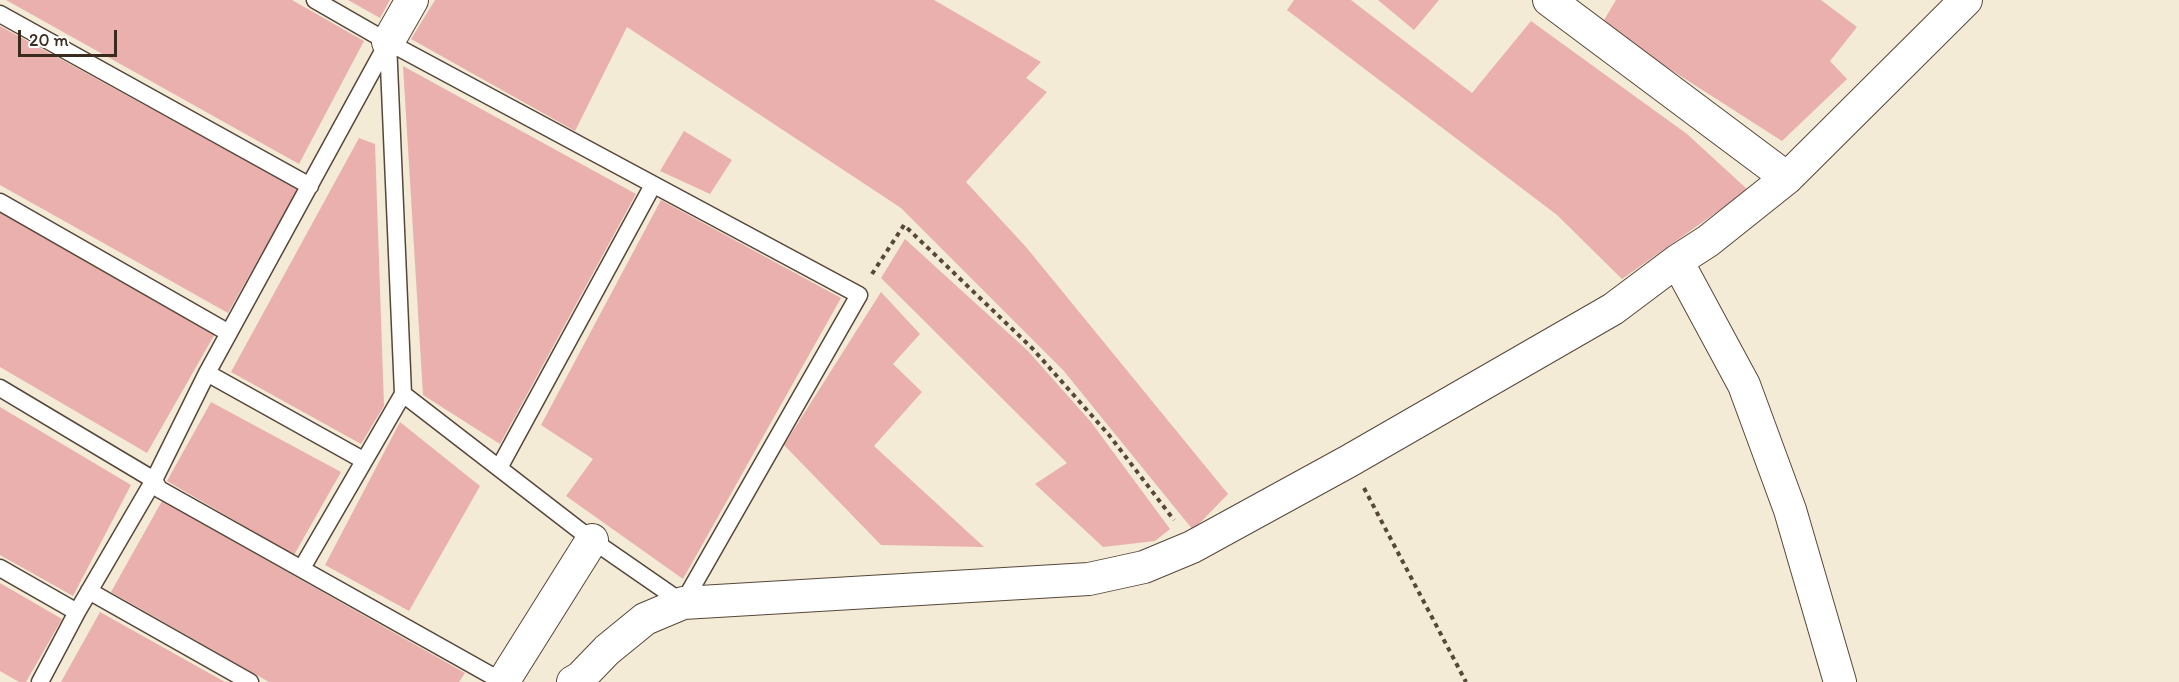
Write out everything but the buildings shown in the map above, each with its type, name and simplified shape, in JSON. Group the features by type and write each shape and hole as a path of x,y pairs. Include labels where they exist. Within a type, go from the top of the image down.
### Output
{"street":[{"path":"388,42 412,0"},
{"path":"1550,0 1787,178"},
{"path":"573,682 645,619 683,603 1089,579 1144,567 1192,547 1349,461 1613,309 1708,241 1787,178 1966,0"},
{"path":"1677,261 1744,385 1790,510 1840,682"},
{"path":"503,682 592,540"}],"lane":[{"path":"315,0 388,42 859,295 683,603 592,540 403,394"},
{"path":"0,14 310,186"},
{"path":"40,682 77,612 154,480 207,373 388,42"},
{"path":"302,568 403,394 388,42"},
{"path":"499,468 653,185"},
{"path":"0,202 229,333"},
{"path":"207,373 363,460"},
{"path":"0,388 154,480 159,489 503,682"},
{"path":"0,568 77,612"},
{"path":"89,591 250,682"}],"path":[{"path":"859,295 904,225 1048,366 1109,435 1164,505 1192,547"},
{"path":"1349,461 1466,682"}]}
